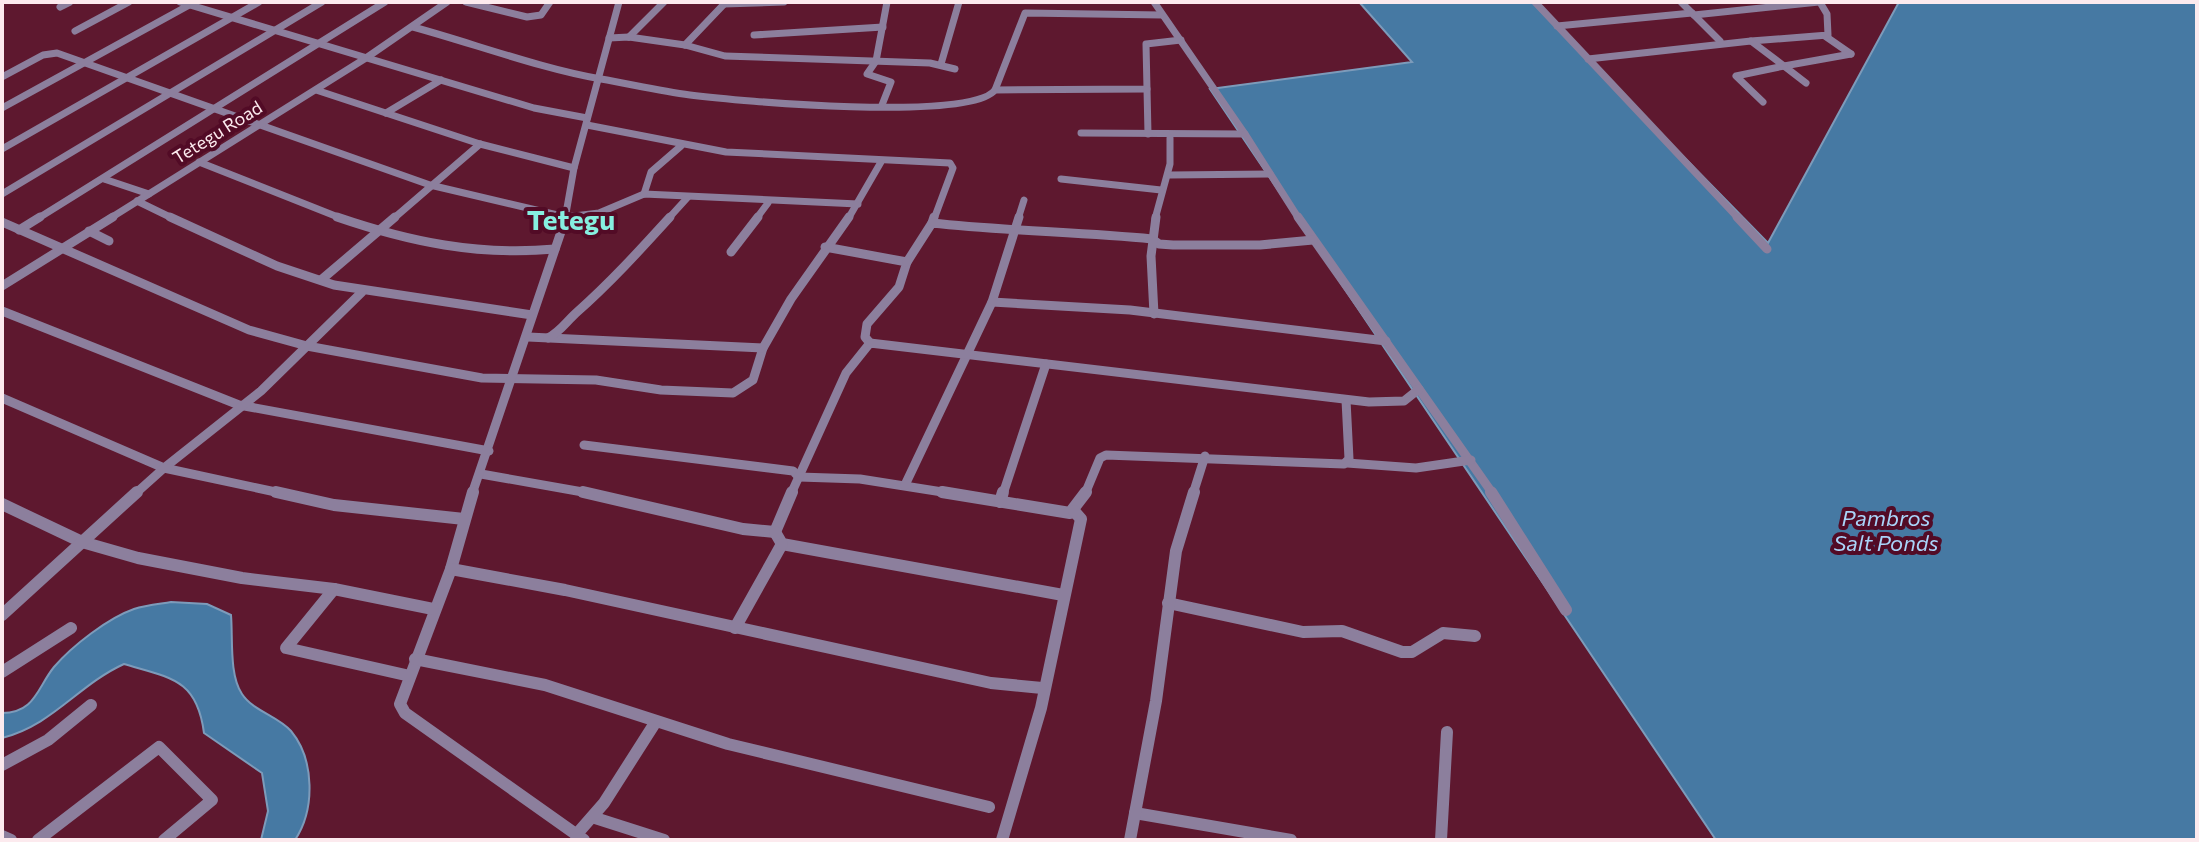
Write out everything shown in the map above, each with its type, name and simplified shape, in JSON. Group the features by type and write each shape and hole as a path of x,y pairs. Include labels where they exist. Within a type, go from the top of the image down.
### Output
{"street":[{"path":"60,7 70,2"},
{"path":"75,31 129,2"},
{"path":"180,2 193,3 317,45 534,108 681,146 752,155 953,165 932,223 907,262 899,287 867,324 865,337 870,343 1389,404 1404,401 1419,389"},
{"path":"2,149 259,2"},
{"path":"2,194 322,2"},
{"path":"8,226 104,179 385,2"},
{"name":"Tetegu Road","path":"2,286 316,90 447,2"},
{"path":"466,2 527,17 541,15 550,2"},
{"path":"619,2 601,79 574,168 566,217 464,519 451,569 433,609 400,704 405,713 580,837 655,723"},
{"path":"629,37 664,2"},
{"path":"685,45 725,3 784,2"},
{"path":"882,105 891,82 867,74 870,65 876,61 887,2"},
{"path":"941,64 959,2"},
{"path":"1154,2 1313,240 1471,460 1566,610"},
{"path":"1535,2 1767,249"},
{"path":"1681,2 1720,41"},
{"path":"1740,2 1749,11"},
{"path":"2,108 193,3"},
{"path":"1557,26 1820,3 1827,14 1829,33 1825,36"},
{"path":"413,27 601,79 623,79 704,96 882,105 987,100 995,90 1025,13 1162,15"},
{"path":"754,35 883,27"},
{"path":"1588,59 1720,41 1825,36 1851,56 1736,76 1763,102"},
{"path":"609,38 629,37 685,45 725,56 941,64 955,69"},
{"path":"1148,134 1146,44 1181,40"},
{"path":"1751,41 1806,83"},
{"path":"2,77 47,53 86,61 430,185 566,217 599,213 644,194 768,203 858,204"},
{"path":"386,113 441,80"},
{"path":"995,90 1050,87 1147,89"},
{"path":"316,90 480,144 574,168"},
{"path":"1081,133 1148,134 1170,138 1245,134"},
{"path":"1154,314 1152,239 1161,190 1170,175 1170,138"},
{"path":"321,280 480,144"},
{"path":"644,194 653,169 681,146"},
{"path":"199,162 376,232 417,243 527,253 555,249"},
{"path":"8,226 249,330 307,346 482,378 596,380 661,390 733,393 753,380 763,348 825,247 858,204 881,162"},
{"path":"1170,175 1270,174"},
{"path":"104,179 149,194"},
{"path":"1061,179 1161,190"},
{"path":"546,339 561,331 569,319 614,279 688,197"},
{"path":"905,485 969,356 992,302 1024,200"},
{"path":"137,201 212,237 321,280 362,292 532,315"},
{"path":"731,252 768,203"},
{"path":"932,223 1014,232 1152,239 1159,244 1173,245 1260,245 1313,240"},
{"path":"89,231 109,241"},
{"path":"825,247 907,262"},
{"path":"2,615 164,468 239,405 261,391 362,292"},
{"path":"992,302 1099,307 1386,341"},
{"path":"2,311 239,405 489,451"},
{"path":"528,337 763,348"},
{"path":"775,532 859,353 870,343"},
{"path":"1000,502 1046,364"},
{"path":"2,398 164,468 334,505 464,519"},
{"path":"1346,400 1347,463"},
{"path":"584,445 793,471 799,477 835,476 905,485 1063,513 1074,511 1082,502 1100,458 1106,455 1205,456 1416,468 1471,460"},
{"path":"1130,840 1162,663 1176,551 1205,456"},
{"path":"481,474 613,498 743,529 775,532"},
{"path":"2,504 82,542 138,558 334,589 433,609"},
{"path":"1002,840 1041,708 1042,688 1081,519 1074,511"},
{"path":"775,532 782,544 1063,595"},
{"path":"735,628 782,544"},
{"path":"451,569 991,683 1042,688"},
{"path":"334,589 286,648 410,676"},
{"path":"1168,603 1303,632 1342,631 1402,652 1412,652 1443,633 1475,636"},
{"path":"2,672 17,666 48,639 71,628"},
{"path":"415,659 545,685 655,723 797,761 844,769 890,785 989,807"},
{"path":"2,765 48,740 91,705"},
{"path":"1441,840 1447,732"},
{"path":"38,840 159,747 212,800 164,840"},
{"path":"1135,813 1291,840"},
{"path":"592,817 664,840"},
{"path":"2,836 11,840"}],"water":[{"name":"Pambros Salt Ponds","path":"1359,2 1532,2 1768,243 1899,2 2197,2 2197,840 1716,840 1210,89 1412,62"},
{"path":"171,602 207,604 231,615 233,667 242,694 252,705 286,726 299,743 305,756 310,785 306,814 295,840 261,840 268,811 262,773 204,733 195,701 188,691 155,673 124,664 36,724 2,738 2,713 22,709 28,704 54,667 80,642 124,613 143,606"}],"district":[{"name":"Tetegu","path":"571,219"}]}
